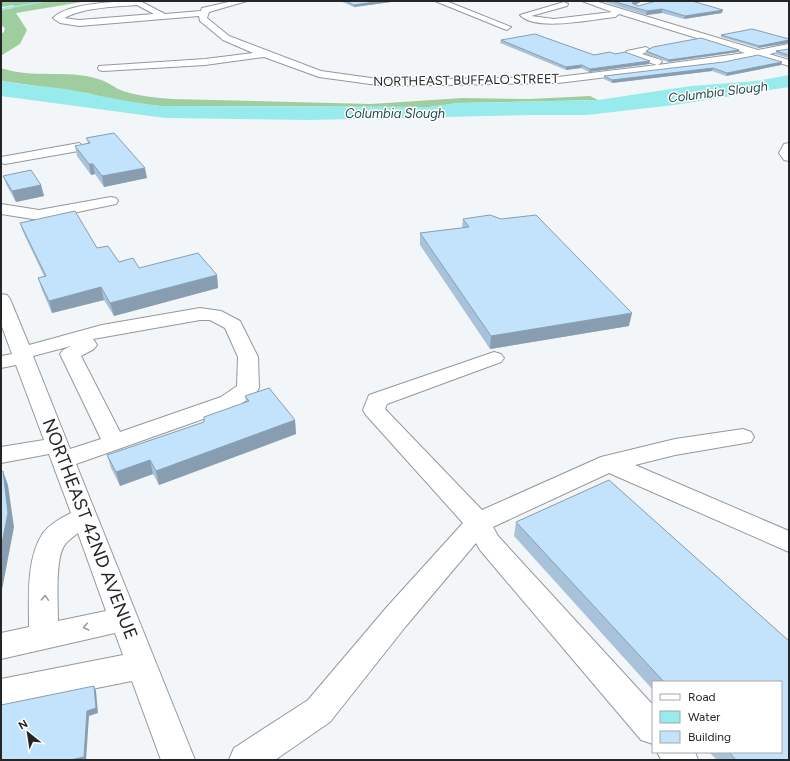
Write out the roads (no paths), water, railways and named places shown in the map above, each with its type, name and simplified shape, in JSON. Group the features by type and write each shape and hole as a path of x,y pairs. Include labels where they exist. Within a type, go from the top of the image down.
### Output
{"street":[{"path":"163,16 138,3 86,9 65,13 57,18 63,21 79,22 163,16 204,13 205,10 243,1"},
{"path":"439,1 507,27"},
{"path":"586,1 789,63"},
{"path":"600,16 568,5 524,15 529,18 554,22 625,13"},
{"name":"NORTHEAST BUFFALO STREET","path":"204,13 203,19 226,38 265,54 319,74 385,83 470,80 543,81 669,67 760,54 789,47"},
{"path":"646,50 630,53 669,67"},
{"path":"103,68 205,62 265,54"},
{"path":"6,161 79,147"},
{"path":"1,203 3,208 1,209 39,215 111,201"},
{"name":"NORTHEAST 42ND AVENUE","path":"1,299 16,358 60,452 178,760"},
{"path":"1,455 60,452 114,442 229,402 248,388 248,357 233,325 214,315 200,314 178,317 82,337 16,358"},
{"path":"82,337 87,345 70,354 114,442"},
{"path":"494,358 377,400 374,410 478,523 489,544 652,728"},
{"path":"246,760 319,711 396,617 478,523 609,463 675,447 743,437"},
{"path":"609,463 789,542"},
{"path":"44,637 46,555 57,536 85,517"},
{"path":"1,646 124,619"},
{"path":"1,692 142,665"}],"water":[{"path":"789,75 789,87 674,105 587,115 308,120 165,118 1,96 1,81 65,89 160,106 429,107 458,103 598,100 691,86 756,81"}],"waterway":[{"name":"Columbia Slough","path":"1,9 49,1"}]}
